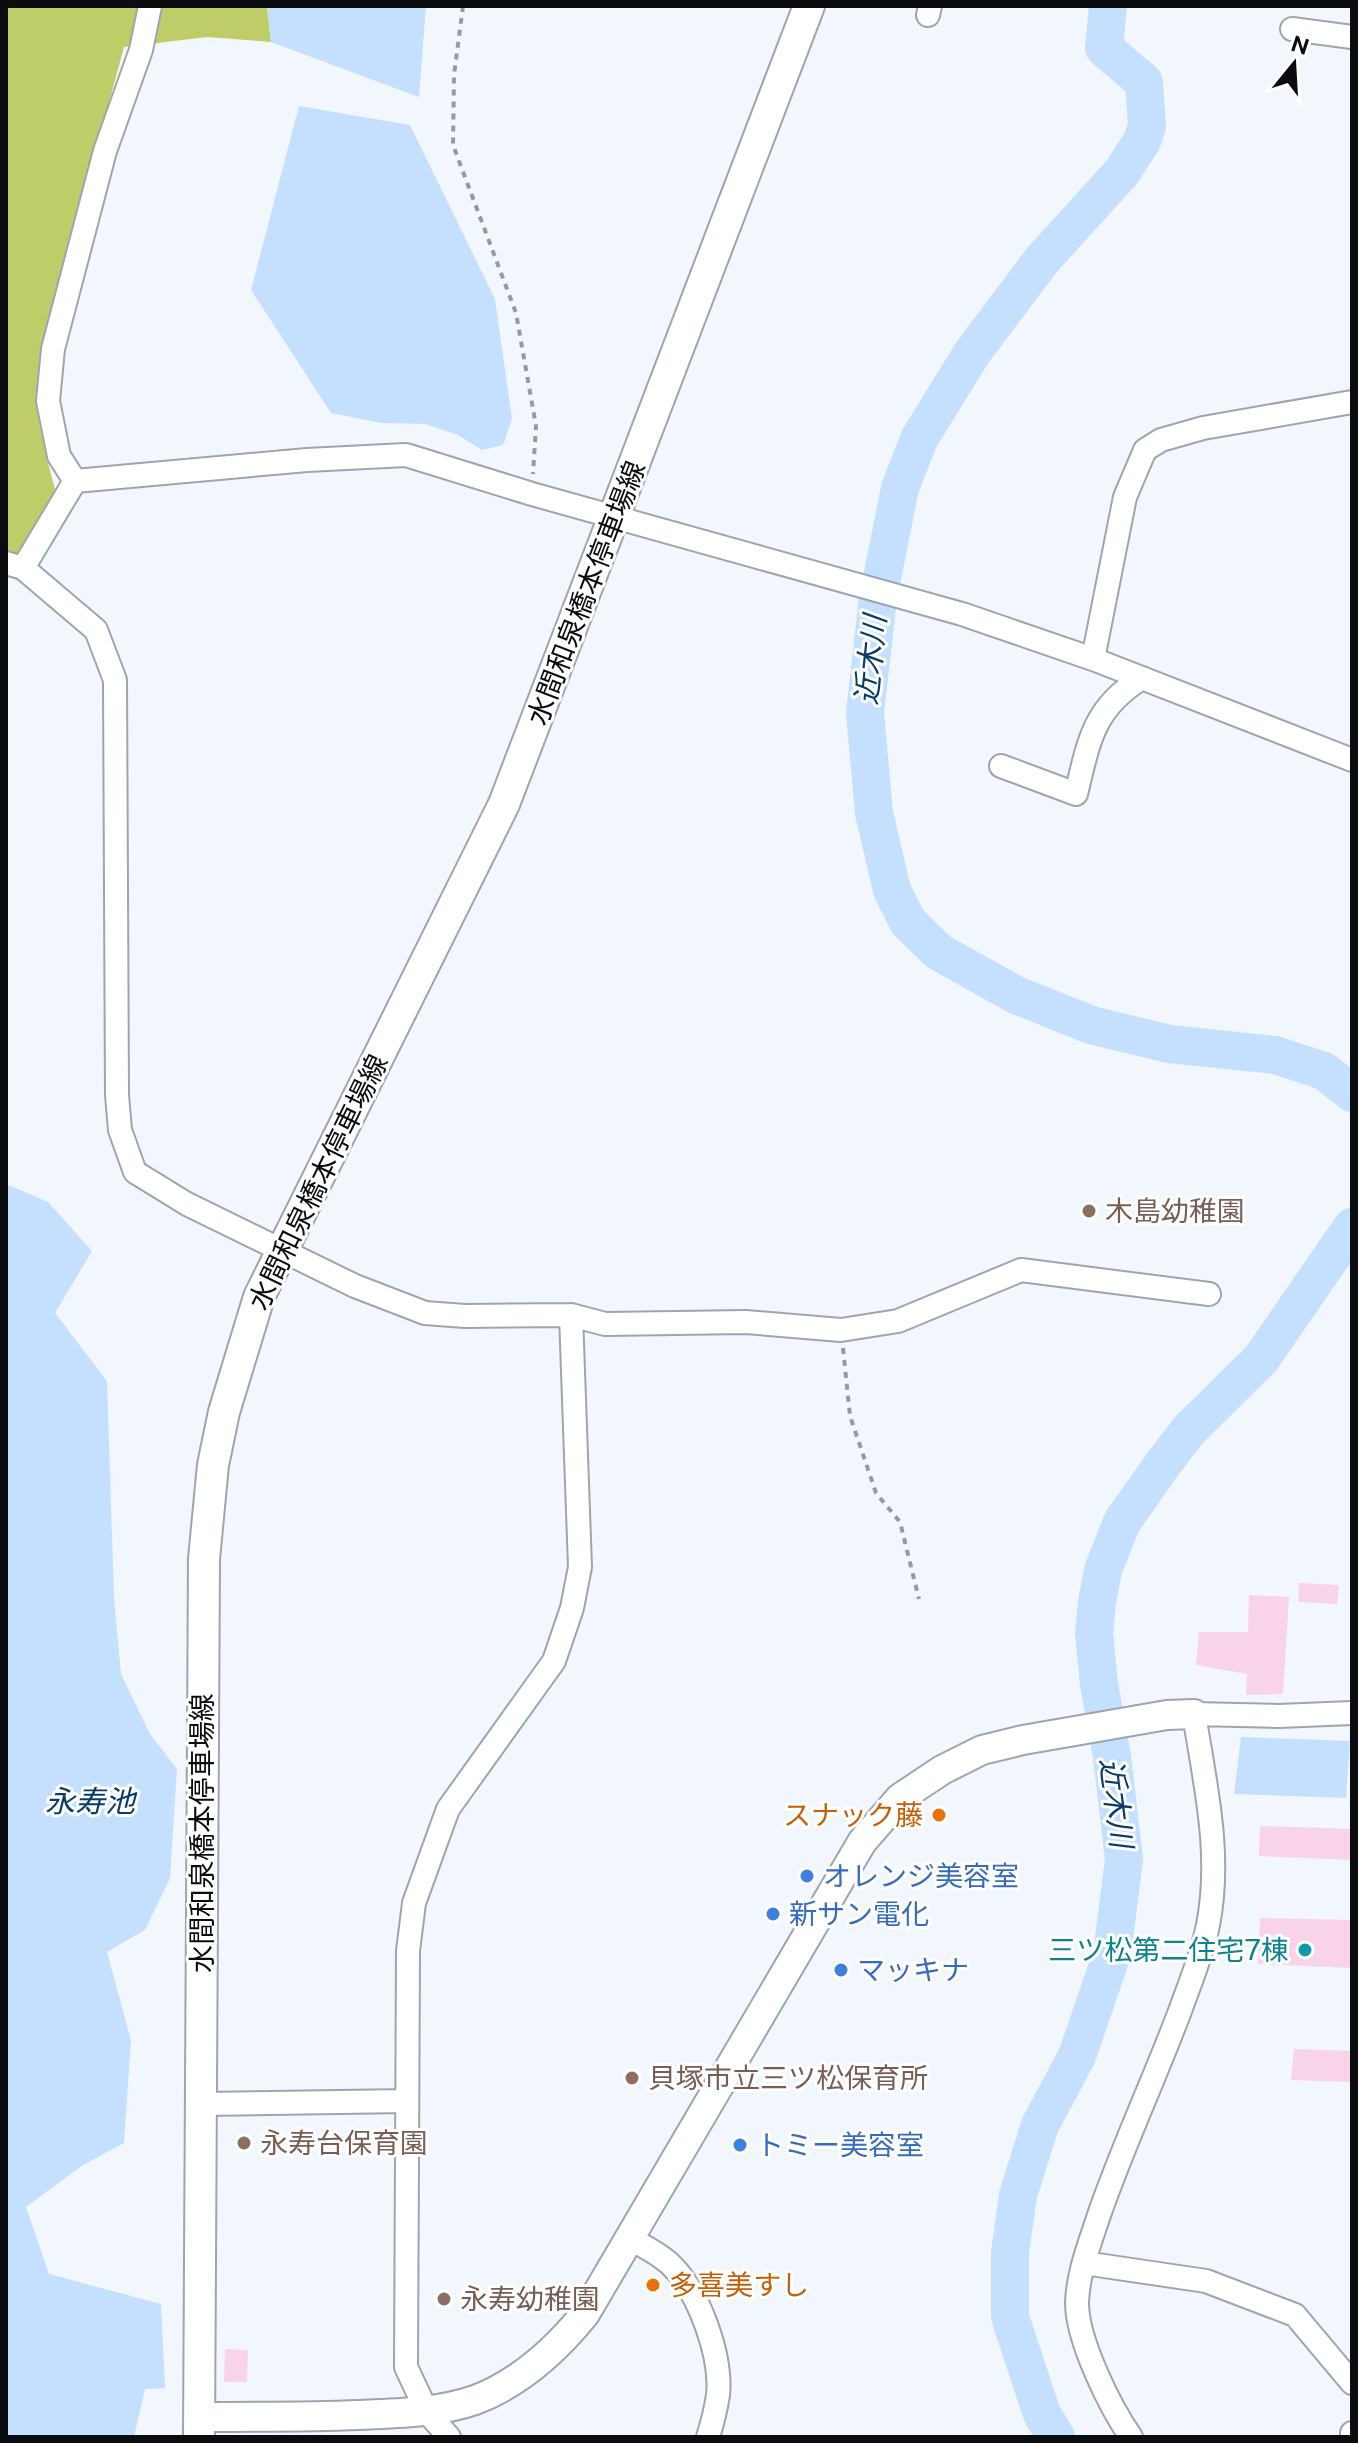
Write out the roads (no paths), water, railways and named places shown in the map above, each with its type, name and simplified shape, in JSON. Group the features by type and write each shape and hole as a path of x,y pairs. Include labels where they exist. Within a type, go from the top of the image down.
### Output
{"main road":[{"name":"水間和泉橋本停車場線","path":"199,2427 206,1529 213,1465 233,1375 259,1297 493,828 528,746 809,6"}],"street":[{"path":"75,481 59,456 48,401 53,349 105,151 141,50 150,6"},
{"path":"1292,29 1352,37"},
{"path":"1093,659 1125,497 1145,450 1161,440 1203,428 1352,402"},
{"path":"1209,1294 1021,1270 898,1321 841,1330 746,1322 605,1324 571,1315 465,1316 425,1313 355,1286 187,1204 135,1172 120,1130 117,1095 115,680 96,630 14,566 75,481 307,460 406,455 532,494 962,614 1349,753"},
{"path":"1001,766 1076,794 1087,747 1102,712 1121,691 1142,678"},
{"path":"449,2437 427,2412 406,2367 408,1951 414,1903 448,1809 554,1661 572,1608 580,1567 571,1315"},
{"path":"199,2427 314,2417 427,2412 475,2400 537,2365 565,2339 585,2314 862,1842 900,1798 942,1770 982,1750 1023,1740 1180,1715 1352,1713"},
{"path":"1131,2437 1098,2377 1077,2306 1084,2263 1108,2189 1191,1982 1208,1927 1214,1888 1213,1833 1180,1715"},
{"path":"201,2104 407,2101"},
{"path":"629,2238 670,2263 687,2284 705,2321 718,2393 708,2437"},
{"path":"1084,2263 1206,2281 1295,2315 1352,2383"}],"water":[{"path":"267,6 426,6 419,97 271,42"},
{"path":"299,106 410,125 495,299 512,419 503,445 482,450 458,435 425,424 381,423 331,413 251,290"},
{"name":"永寿池","path":"6,1184 48,1202 92,1251 55,1313 107,1381 114,1598 121,1674 150,1734 177,1769 170,1878 145,1930 107,1952 131,2040 124,2143 83,2165 26,2207 49,2274 161,2304 165,2388 145,2389 134,2437 6,2437"},
{"path":"1241,1737 1350,1741 1346,1798 1234,1794"}],"waterway":[{"name":"近木川","path":"1108,6 1104,48 1144,82 1147,126 1142,141 1122,172 1042,260 972,353 919,439 900,488 878,598 865,713 874,813 892,890 908,922 939,952 1016,995 1091,1025 1169,1044 1275,1055 1324,1071 1352,1093"},
{"name":"近木川","path":"1056,2437 1042,2414 1010,2317 1010,2253 1018,2195 1040,2125 1077,2056 1112,1954 1124,1859 1094,1634 1103,1570 1122,1522 1162,1465 1189,1430 1261,1359 1352,1227"}],"place":[{"name":"木島幼稚園","path":"1089,1211"},
{"name":"スナック藤","path":"939,1815"},
{"name":"オレンジ美容室","path":"807,1876"},
{"name":"新サン電化","path":"773,1914"},
{"name":"三ツ松第二住宅7棟","path":"1305,1950"},
{"name":"マッキナ","path":"841,1970"},
{"name":"貝塚市立三ツ松保育所","path":"632,2078"},
{"name":"永寿台保育園","path":"244,2143"},
{"name":"トミー美容室","path":"740,2145"},
{"name":"多喜美すし","path":"653,2285"},
{"name":"永寿幼稚園","path":"444,2299"}]}
